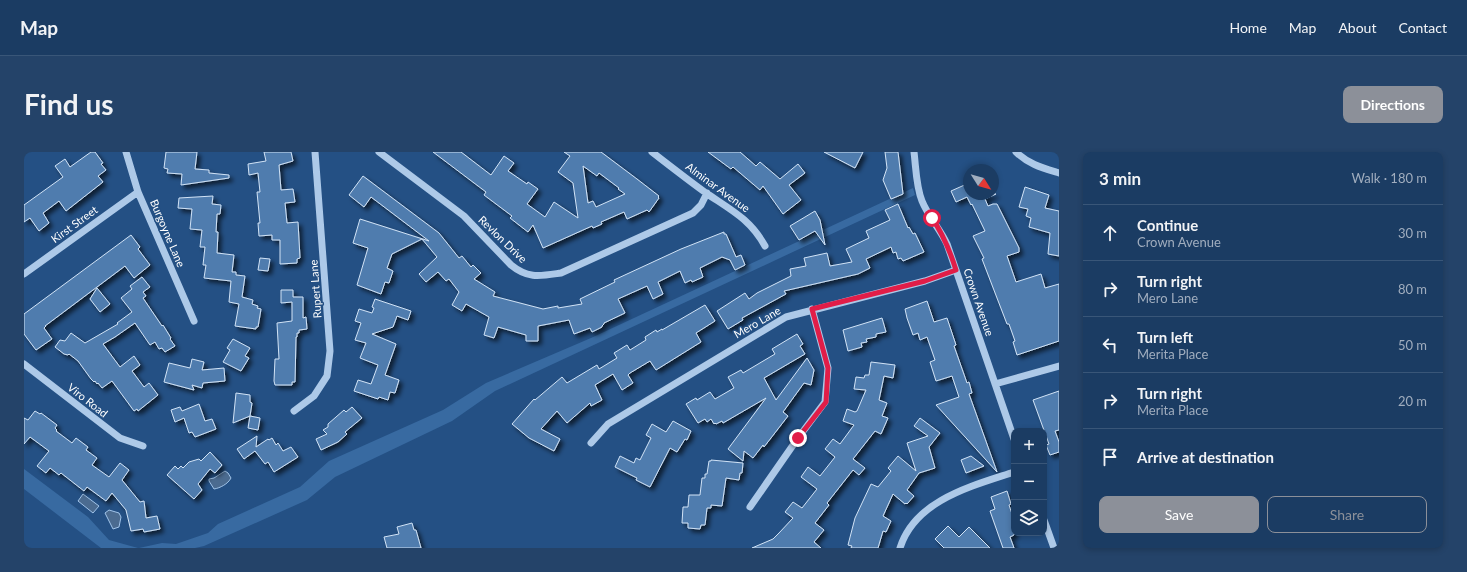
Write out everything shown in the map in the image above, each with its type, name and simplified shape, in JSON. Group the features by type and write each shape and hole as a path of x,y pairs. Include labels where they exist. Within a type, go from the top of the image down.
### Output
{"street":[{"name":"Burgoyne Lane","path":"126,152 138,192 194,321"},
{"name":"Rupert Lane","path":"294,411 314,396 327,376 330,351 315,152"},
{"name":"Revlon Drive","path":"379,152 464,216 511,265 519,272 528,276 545,276 561,273 693,213 701,205 707,193"},
{"name":"Alminar Avenue","path":"652,152 745,219 758,234 765,246"},
{"name":"Crown Avenue","path":"914,152 918,189 923,202 941,230 1011,430"},
{"path":"1016,152 1021,157 1038,167 1059,173"},
{"name":"Kirst Street","path":"24,274 138,192"},
{"name":"Mero Lane","path":"591,443 608,424 786,317 812,309 925,281 956,270"},
{"path":"750,507 798,438 826,402 828,368 812,309"},
{"name":"Viro Road","path":"24,364 120,438 143,446"},
{"path":"995,384 1059,366"},
{"path":"900,548 909,528 926,510 967,487 1011,473"},
{"path":"1047,528 1054,548"}],"shaded area":[{"path":"913,188 915,195 495,391 452,421 335,477 307,500 204,546 195,548 139,548 162,543 176,544 208,533 218,524 300,487 329,461 443,410 486,383 591,338"},
{"path":"24,469 88,517 109,540 138,548 101,548 24,489"},
{"path":"225,471 231,478 224,485 214,489 209,479 214,478"},
{"path":"83,494 99,506 93,513 78,501"},
{"path":"109,510 119,513 121,517 119,527 113,529 105,513"}],"building":[{"path":"91,152 95,152 106,170 98,176 103,182 66,211 59,201 43,213 49,223 39,231 30,218 24,222 24,205 63,177 55,166 65,159 70,167"},
{"path":"166,152 197,152 195,169 209,170 209,173 229,175 229,178 181,185 182,174 167,173 168,169 164,168"},
{"path":"264,152 291,152 293,161 279,165 281,190 293,189 295,202 285,203 287,223 298,222 300,258 297,259 297,263 280,264 280,240 272,240 272,235 259,236 258,223 260,223 257,192 260,192 258,173 249,175 248,164 266,161"},
{"path":"433,152 461,152 491,175 504,156 514,163 508,171 527,184 528,182 538,189 527,204 545,217 554,202 578,218 573,183 558,172 570,156 564,152 601,152 659,196 659,198 649,212 647,210 627,219 624,212 601,222 602,224 593,228 592,226 543,248 533,225 528,232 510,218 512,216 484,195 486,192","holes":["583,166 597,176 599,173 625,194 596,207 593,201 588,203"]},
{"path":"708,152 740,152 756,166 760,162 780,179 798,164 805,173 789,185 801,200 783,214 763,186 760,190 733,167 731,169"},
{"path":"824,152 863,152 855,168"},
{"path":"885,152 898,152 903,194 891,199 883,180 887,168"},
{"path":"363,176 439,233 459,258 462,256 471,267 473,265 481,273 474,279 495,292 493,296 543,309 582,304 580,299 615,282 614,280 681,249 724,232 736,257 741,255 745,265 735,270 730,260 722,257 700,268 703,277 692,282 691,280 685,283 680,271 658,282 663,294 653,299 647,286 618,299 625,313 604,323 602,327 592,332 590,328 574,334 569,320 538,326 538,341 526,341 526,335 498,327 494,338 484,335 489,317 466,304 462,311 452,305 459,292 449,279 446,281 438,272 426,282 419,274 437,257 422,239 392,254 387,268 393,271 389,283 385,282 381,294 357,285 368,248 353,243 360,219 429,241 371,197 364,207 349,195"},
{"path":"963,186 963,199 956,202 951,191"},
{"path":"1025,187 1049,195 1045,208 1059,211 1059,256 1048,254 1050,233 1029,227 1031,218 1026,216 1028,209 1019,207"},
{"path":"213,196 212,204 221,205 220,214 217,214 217,253 234,255 232,272 236,272 236,275 245,276 242,297 253,300 252,304 261,309 258,327 256,327 256,329 235,326 239,304 229,302 231,281 204,278 206,265 203,265 205,247 200,247 202,230 190,229 192,209 178,208 179,198"},
{"path":"968,200 985,200 988,206 997,204 1019,248 1019,252 1007,256 1016,282 1041,274 1045,288 1059,284 1059,341 1017,355 1013,342 1015,341 1009,324 1007,324 982,259 984,258 973,236 985,231 972,204 971,205"},
{"path":"898,204 908,228 909,227 913,234 915,233 924,252 903,261 901,258 898,259 896,252 893,253 891,247 866,259 870,268 858,274 784,291 786,294 742,318 743,320 728,329 717,311 745,293 749,299 757,293 791,276 790,269 806,266 804,258 827,253 830,266 852,262 846,249 869,238 866,231 890,220 885,210"},
{"path":"815,211 820,220 825,245 815,231 799,240 790,226"},
{"path":"131,235 140,247 138,249 150,265 134,278 125,266 45,326 44,328 52,339 36,350 24,334 24,314"},
{"path":"260,258 270,259 268,271 258,270"},
{"path":"142,277 150,287 143,292 146,296 143,298 162,326 163,325 175,346 165,352 162,348 159,349 155,342 150,345 135,323 103,344 120,367 134,356 140,365 132,371 144,387 149,383 158,395 138,411 137,409 134,411 112,381 102,388 98,383 97,384 91,379 78,361 69,354 64,354 55,347 60,340 65,341 71,333 85,343 118,324 117,323 132,312 121,298 132,289 130,286"},
{"path":"97,288 110,304 100,312 90,299"},
{"path":"281,290 293,290 293,297 303,297 303,318 306,317 307,329 299,330 296,337 295,382 292,382 292,385 275,385 274,381 275,359 279,359 277,323 292,321 292,302 281,303"},
{"path":"375,299 411,311 408,320 397,316 393,327 372,334 396,344 385,375 399,380 395,393 390,392 388,400 379,397 378,399 354,391 358,380 371,384 378,365 360,358 366,343 355,340 361,323 355,321 359,309 372,313 374,308 372,307"},
{"path":"927,301 934,322 947,318 956,345 954,346 967,383 969,382 972,393 969,394 997,472 936,405 959,397 952,376 936,381 930,362 935,360 927,337 920,340 918,333 913,335 907,318 905,309"},
{"path":"705,305 715,321 696,333 701,342 656,370 650,361 630,373 628,375 633,383 622,390 613,374 595,385 602,400 591,406 590,403 567,423 557,411 541,429 560,439 554,451 529,438 512,424 534,399 535,400 562,377 567,383 597,365 599,369 617,358 614,353 627,345 630,350 646,340 645,337 656,330 657,332 662,330"},
{"path":"882,318 886,332 876,334 876,337 866,339 867,342 861,343 862,347 848,351 843,330"},
{"path":"797,334 803,344 800,346 805,354 764,378 776,400 807,358 814,370 811,385 804,383 783,412 788,416 764,447 763,445 753,458 744,451 743,461 728,449 766,398 723,423 722,421 716,424 714,424 711,419 707,422 705,419 698,423 686,404 696,398 697,400 710,392 715,399 734,388 728,377 741,370 743,373 775,354 772,349"},
{"path":"233,339 250,348 245,356 249,358 241,371 223,362 230,350 227,348"},
{"path":"192,359 204,362 202,370 224,368 225,381 203,383 202,388 192,385 194,390 164,382 169,363 190,368"},
{"path":"871,362 895,365 893,378 884,376 879,400 887,403 882,416 888,418 881,434 875,431 853,459 865,468 859,475 853,470 827,503 829,505 815,523 824,530 814,542 821,548 752,548 773,539 793,518 785,512 793,502 802,508 817,489 801,477 808,467 820,476 835,457 825,449 833,439 840,444 854,425 843,421 847,409 855,412 857,411 866,390 854,389 856,377 864,378 865,375 869,375"},
{"path":"1059,391 1059,430 1055,431 1059,442 1059,452 1050,455 1047,448 1047,445 1049,444 1047,438 1047,428 1043,428 1033,400"},
{"path":"236,393 250,395 250,402 252,403 250,416 233,423"},
{"path":"199,404 205,421 212,419 216,429 195,437 192,432 189,433 184,418 175,422 171,410 180,407 182,411"},
{"path":"352,407 362,418 345,432 347,434 338,442 321,450 316,439 327,434 323,430 328,427 328,424 344,410 346,412"},
{"path":"35,411 40,414 41,413 57,425 55,428 57,430 56,431 72,443 76,438 88,447 86,450 97,458 92,465 109,477 120,463 129,470 122,480 140,502 144,501 146,518 157,516 160,529 144,532 143,529 131,531 126,510 112,493 106,501 87,487 84,491 61,473 59,475 50,468 46,473 37,466 49,451 30,437 24,444 24,418 28,420"},
{"path":"250,416 260,418 258,430 248,428"},
{"path":"920,418 940,433 929,447 935,468 919,473 907,490 914,496 907,504 893,494 883,516 891,521 886,532 883,531 878,548 851,548 852,546 848,545 855,518 871,484 878,487 891,471 888,468 898,456 916,471 907,443 928,436 914,426"},
{"path":"673,421 691,431 687,440 685,439 677,452 670,448 650,487 636,480 637,478 615,467 620,456 634,463 636,458 640,460 651,438 646,435 652,424 666,432"},
{"path":"257,436 256,447 272,438 276,445 278,443 283,451 291,447 298,457 274,472 268,462 265,464 255,451 244,459 237,449"},
{"path":"210,452 222,465 215,473 210,469 198,484 202,490 194,499 167,475 175,466 178,469 181,466 183,468 189,462 199,459 201,461"},
{"path":"971,456 984,466 966,473 961,460"},
{"path":"709,461 743,463 742,473 740,473 739,480 726,478 722,506 711,505 711,508 707,508 705,525 701,525 700,529 688,528 688,523 682,523 683,507 688,507 689,495 700,495 702,478 705,478 705,474 707,474"},
{"path":"1007,491 1011,504 1009,505 1011,511 1012,536 1010,537 1014,548 1003,548 990,511 995,509 991,497"},
{"path":"412,523 414,530 416,530 421,548 387,548 384,537 399,534 397,527"},
{"path":"948,526 959,537 969,527 990,548 944,548 935,539"}],"route":[{"path":"798,438 826,402 828,368 812,309 925,281 956,270 941,230 932,218"}]}
